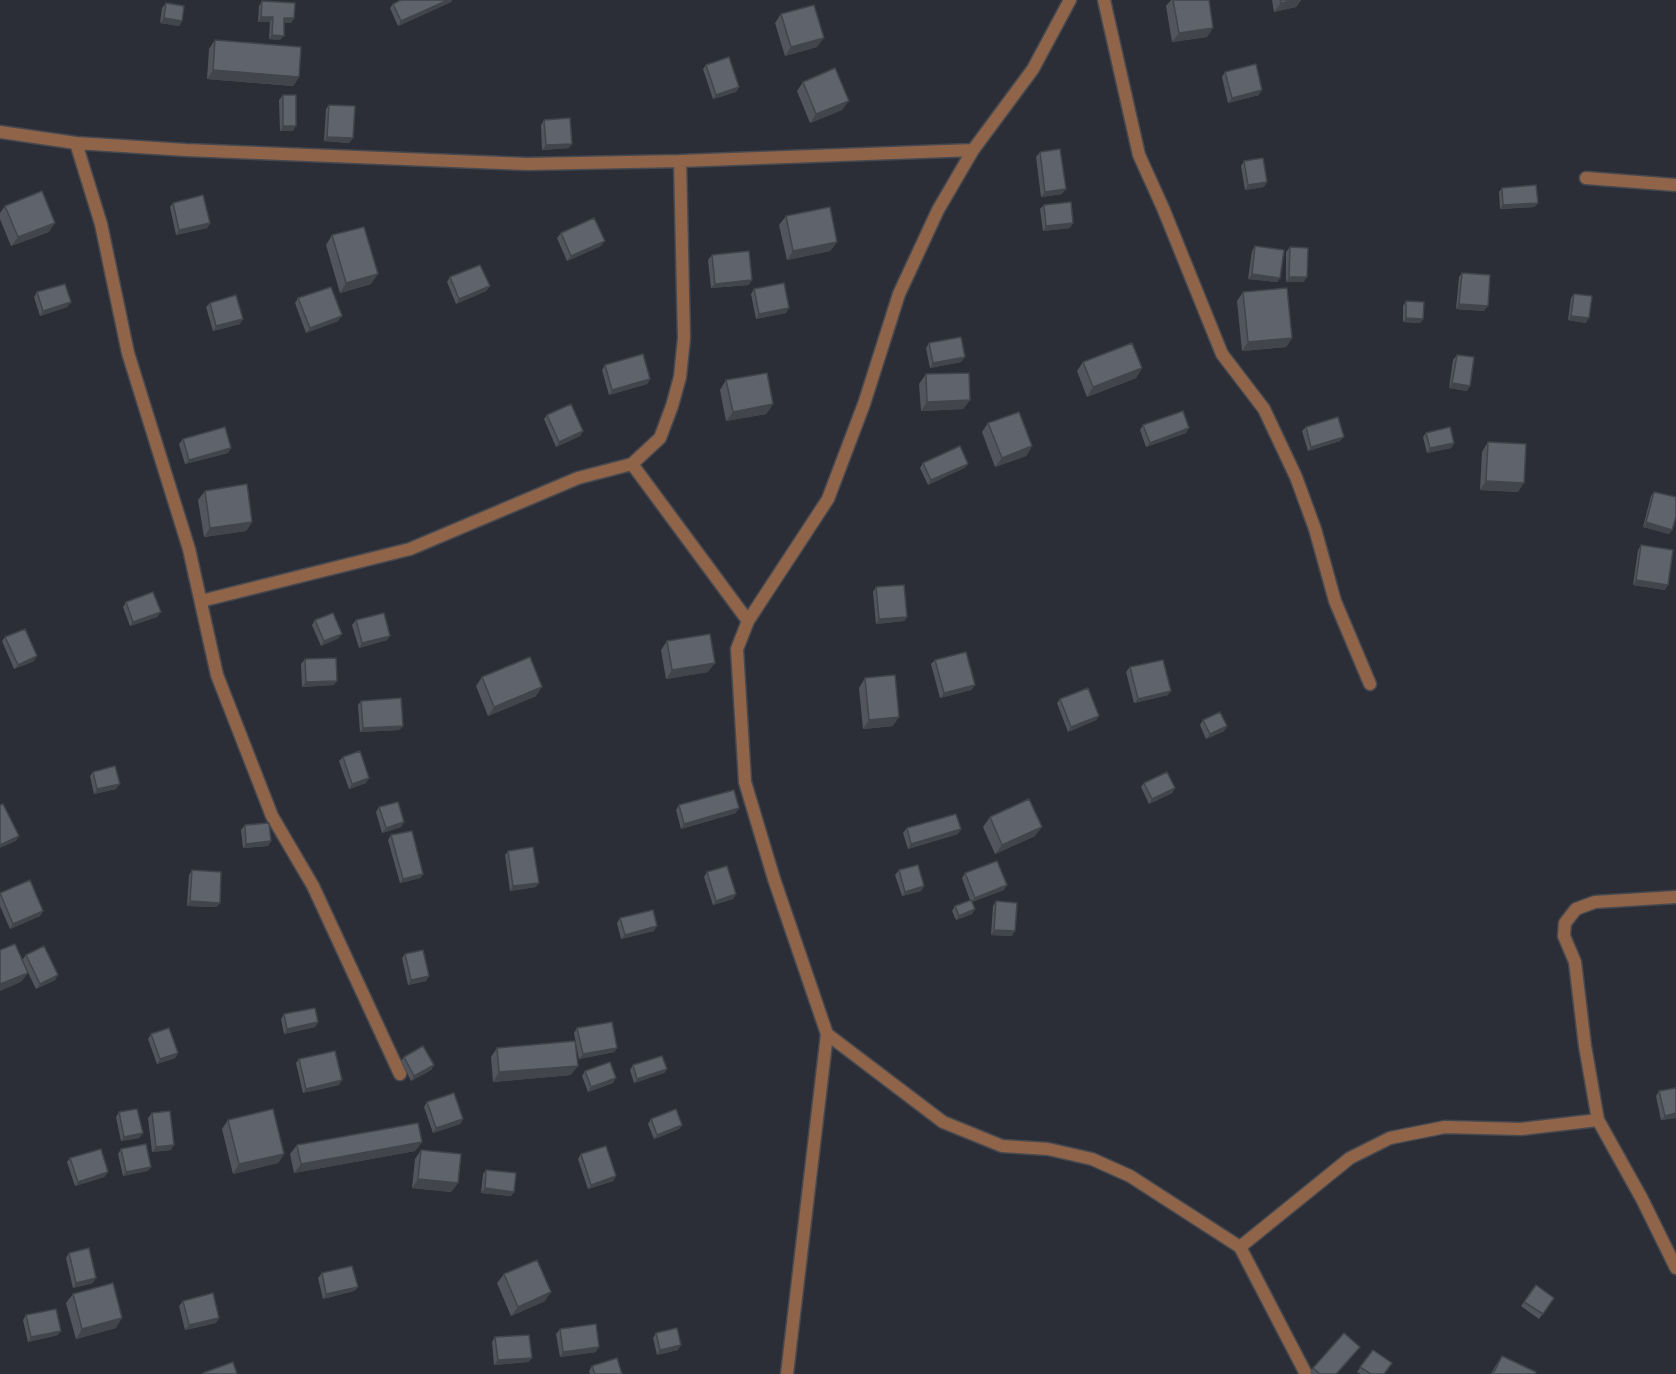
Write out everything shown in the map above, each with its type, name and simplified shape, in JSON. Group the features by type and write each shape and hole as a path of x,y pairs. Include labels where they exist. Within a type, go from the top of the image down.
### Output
{"street":[{"path":"787,1374 827,1034 774,879 745,782 737,649 748,621 828,499 864,404 899,294 938,210 973,150 1033,69 1070,0"},
{"path":"1104,0 1139,155 1222,354 1264,409 1296,477 1335,601 1370,684"},
{"path":"0,132 76,142 186,150 527,164 680,161 973,150"},
{"path":"76,142 101,224 128,353 176,506 217,675 272,816 313,886 400,1074"},
{"path":"201,602 410,549 578,478 632,464 660,438 680,377 684,338 680,161"},
{"path":"1586,178 1676,185"},
{"path":"632,464 748,621"},
{"path":"1676,897 1595,902 1576,909 1565,923 1564,936 1575,962 1585,1046 1599,1120 1676,1268"},
{"path":"827,1034 943,1122 1002,1146 1048,1149 1092,1159 1130,1176 1240,1247 1306,1374"},
{"path":"1240,1247 1350,1158 1390,1138 1445,1127 1521,1129 1599,1120"}],"building":[{"path":"401,0 448,0 401,21 393,4"},
{"path":"1173,0 1209,0 1213,28 1179,33"},
{"path":"262,1 295,3 294,18 284,18 284,36 272,35 273,17 261,17"},
{"path":"166,3 184,6 182,21 164,18"},
{"path":"814,5 824,38 791,47 781,14"},
{"path":"215,40 301,47 299,77 213,70"},
{"path":"729,57 739,87 716,95 706,65"},
{"path":"1256,64 1262,90 1232,98 1225,72"},
{"path":"835,68 849,101 816,114 803,82"},
{"path":"283,95 296,95 296,126 283,126"},
{"path":"329,105 355,106 353,138 327,137"},
{"path":"570,118 572,144 546,145 544,120"},
{"path":"1060,149 1066,189 1045,192 1040,152"},
{"path":"1263,158 1267,182 1248,185 1244,161"},
{"path":"1536,185 1538,203 1503,205 1502,188"},
{"path":"42,191 55,223 18,237 5,206"},
{"path":"203,195 210,223 179,230 173,203"},
{"path":"1071,202 1073,223 1046,226 1044,205"},
{"path":"830,207 837,242 793,251 786,216"},
{"path":"594,218 605,241 571,256 561,233"},
{"path":"364,227 378,274 346,283 332,235"},
{"path":"1255,246 1284,250 1280,278 1252,274"},
{"path":"1290,247 1308,248 1307,277 1289,277"},
{"path":"749,251 752,280 715,284 712,255"},
{"path":"480,265 490,286 459,299 450,277"},
{"path":"1462,273 1490,275 1488,306 1459,304"},
{"path":"784,283 789,308 759,314 754,289"},
{"path":"65,284 71,302 43,311 37,292"},
{"path":"331,287 342,316 310,328 298,298"},
{"path":"1287,288 1292,338 1248,342 1243,292"},
{"path":"1574,294 1592,296 1589,318 1571,316"},
{"path":"236,295 243,319 216,326 210,303"},
{"path":"1406,301 1424,302 1423,319 1406,318"},
{"path":"961,337 965,357 933,363 929,343"},
{"path":"1132,343 1142,368 1093,387 1083,362"},
{"path":"643,354 650,379 612,390 605,365"},
{"path":"1457,355 1474,357 1470,386 1452,383"},
{"path":"767,373 773,404 733,412 726,380"},
{"path":"969,373 970,400 927,402 926,374"},
{"path":"571,404 583,431 559,442 547,415"},
{"path":"1183,411 1189,428 1150,443 1143,425"},
{"path":"1019,412 1032,446 1002,458 988,423"},
{"path":"1338,417 1344,437 1311,447 1306,427"},
{"path":"225,427 231,448 189,460 183,439"},
{"path":"1450,427 1454,443 1430,448 1426,433"},
{"path":"1488,442 1526,444 1524,483 1486,481"},
{"path":"960,446 968,464 931,480 923,463"},
{"path":"247,484 252,522 210,528 205,491"},
{"path":"1654,492 1676,497 1676,517 1672,530 1646,522"},
{"path":"1641,545 1673,550 1668,585 1636,580"},
{"path":"904,585 907,617 879,619 876,587"},
{"path":"153,592 161,612 133,622 126,602"},
{"path":"333,613 342,634 324,641 315,620"},
{"path":"384,613 390,636 362,643 356,620"},
{"path":"25,629 37,656 18,665 5,637"},
{"path":"710,634 715,663 672,670 667,641"},
{"path":"966,652 975,685 944,693 935,660"},
{"path":"530,657 542,687 494,707 482,677"},
{"path":"336,658 337,681 306,682 305,659"},
{"path":"1163,660 1171,691 1138,699 1130,667"},
{"path":"895,675 899,717 869,720 865,678"},
{"path":"1088,688 1099,716 1071,727 1060,699"},
{"path":"401,698 403,726 363,728 361,701"},
{"path":"1220,712 1227,726 1210,734 1203,720"},
{"path":"360,751 369,778 352,784 343,757"},
{"path":"115,766 120,784 97,789 93,772"},
{"path":"1167,772 1175,788 1152,799 1144,783"},
{"path":"734,790 739,808 684,824 679,805"},
{"path":"1029,799 1042,827 1002,845 990,817"},
{"path":"398,802 404,822 386,828 379,807"},
{"path":"3,804 19,836 0,845 0,805"},
{"path":"956,814 961,829 911,844 907,828"},
{"path":"269,823 271,841 246,844 245,825"},
{"path":"412,831 423,874 403,879 391,835"},
{"path":"533,847 539,883 513,886 508,851"},
{"path":"997,861 1007,885 975,898 965,873"},
{"path":"918,865 924,886 905,892 899,870"},
{"path":"727,866 736,894 716,901 707,872"},
{"path":"192,870 221,872 220,903 190,901"},
{"path":"30,880 43,911 13,924 0,893"},
{"path":"971,900 975,909 959,916 955,906"},
{"path":"996,901 1017,903 1015,931 994,930"},
{"path":"653,910 657,926 625,935 620,918"},
{"path":"15,944 28,973 0,984 0,950"},
{"path":"44,946 58,975 40,984 26,955"},
{"path":"423,950 429,976 411,980 405,954"},
{"path":"315,1008 318,1022 287,1029 284,1014"},
{"path":"612,1022 617,1048 583,1054 577,1028"},
{"path":"169,1028 178,1053 160,1059 151,1034"},
{"path":"575,1041 578,1066 499,1072 497,1048"},
{"path":"423,1046 434,1065 414,1076 404,1057"},
{"path":"335,1051 342,1080 306,1089 299,1059"},
{"path":"662,1056 667,1069 637,1079 633,1065"},
{"path":"610,1062 616,1078 591,1087 585,1071"},
{"path":"1676,1088 1676,1113 1665,1116 1659,1091"},
{"path":"454,1093 463,1119 436,1128 427,1102"},
{"path":"137,1109 143,1133 124,1137 119,1112"},
{"path":"273,1109 284,1154 239,1164 228,1120"},
{"path":"676,1109 682,1125 657,1135 651,1119"},
{"path":"170,1111 174,1145 156,1147 152,1113"},
{"path":"418,1123 422,1142 301,1164 297,1145"},
{"path":"146,1144 151,1167 126,1172 121,1149"},
{"path":"606,1146 616,1176 591,1185 581,1154"},
{"path":"101,1149 108,1172 78,1182 70,1158"},
{"path":"421,1150 461,1154 458,1183 418,1179"},
{"path":"486,1170 516,1173 514,1192 485,1188"},
{"path":"89,1248 96,1278 76,1283 69,1253"},
{"path":"537,1260 551,1292 518,1307 504,1274"},
{"path":"352,1266 358,1287 326,1294 322,1273"},
{"path":"113,1283 122,1318 82,1329 73,1294"},
{"path":"1536,1285 1554,1298 1543,1314 1524,1302"},
{"path":"213,1293 219,1318 189,1325 183,1301"},
{"path":"56,1309 61,1331 31,1337 26,1315"},
{"path":"596,1324 599,1347 563,1352 560,1329"},
{"path":"677,1328 681,1345 660,1350 656,1333"},
{"path":"1344,1333 1360,1347 1336,1374 1320,1374 1313,1368"},
{"path":"529,1335 532,1358 498,1360 495,1337"},
{"path":"1373,1350 1392,1363 1384,1374 1371,1374 1360,1367"},
{"path":"1502,1356 1536,1372 1535,1374 1493,1374"},
{"path":"617,1358 622,1374 595,1374 592,1366"},
{"path":"233,1362 237,1374 203,1374 203,1373"}]}
